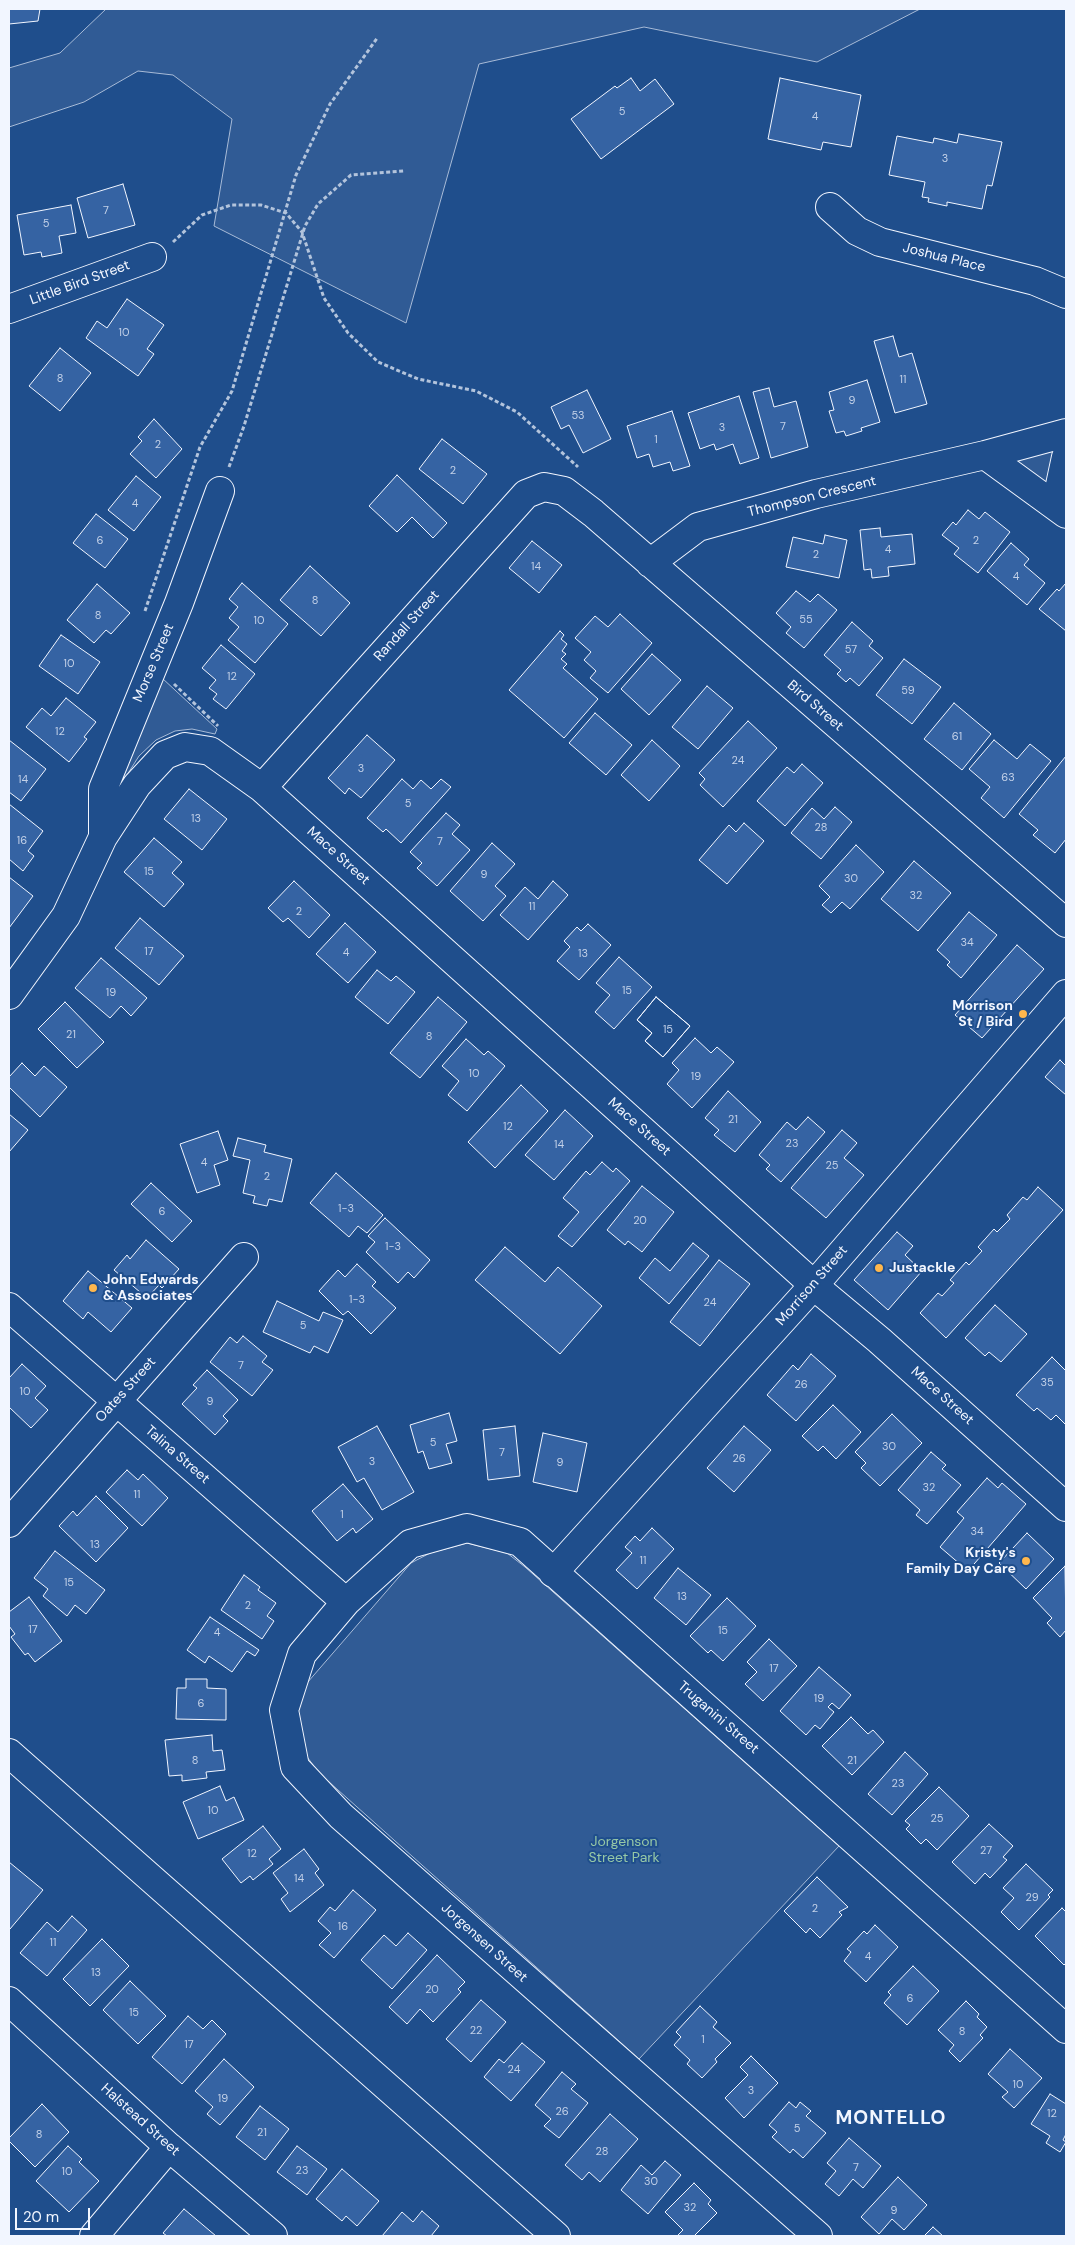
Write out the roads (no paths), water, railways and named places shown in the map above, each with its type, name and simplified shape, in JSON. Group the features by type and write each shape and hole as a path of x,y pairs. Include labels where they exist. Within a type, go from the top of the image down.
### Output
{"street":[{"name":"Joshua Place","path":"830,207 857,231 880,242 1035,281 1066,294"},
{"name":"Little Bird Street","path":"9,309 152,257"},
{"path":"985,455 1066,433"},
{"path":"985,455 1061,509 1066,457"},
{"name":"Thompson Crescent","path":"650,563 698,527 816,494 985,455"},
{"name":"Randall Street","path":"262,788 526,494 544,487 564,491"},
{"name":"Morse Street","path":"103,837 104,788 179,604 220,491"},
{"name":"Bird Street","path":"564,491 593,512 1066,923"},
{"name":"Morse Street","path":"9,995 66,916 103,837 137,784 165,755 185,747 210,751"},
{"name":"Mace Street","path":"210,751 262,788 814,1285 1066,1507"},
{"name":"Morrison Street","path":"553,1573 814,1285 1066,994"},
{"name":"Oates Street","path":"9,1523 244,1257"},
{"name":"Talina Street","path":"9,1308 346,1602"},
{"name":"Truganini Street","path":"346,1602 410,1544 467,1528 520,1542 1066,2029"},
{"name":"Jorgensen Street","path":"346,1602 302,1654 284,1710 294,1767 341,1816 818,2236"},
{"path":"9,1754 556,2236"},
{"name":"Halstead Street","path":"9,2002 169,2147 273,2236"},
{"path":"94,2236 169,2147"}],"place":[{"name":"Morrison St / Bird","path":"1023,1014"},
{"name":"Justackle","path":"879,1268"},
{"name":"John Edwards & Associates","path":"93,1288"},
{"name":"Kristy's Family Day Care","path":"1026,1561"}],"district":[{"name":"MONTELLO","path":"891,2119"}],"park label":[{"name":"Jorgenson Street Park","path":"624,1850"}]}
